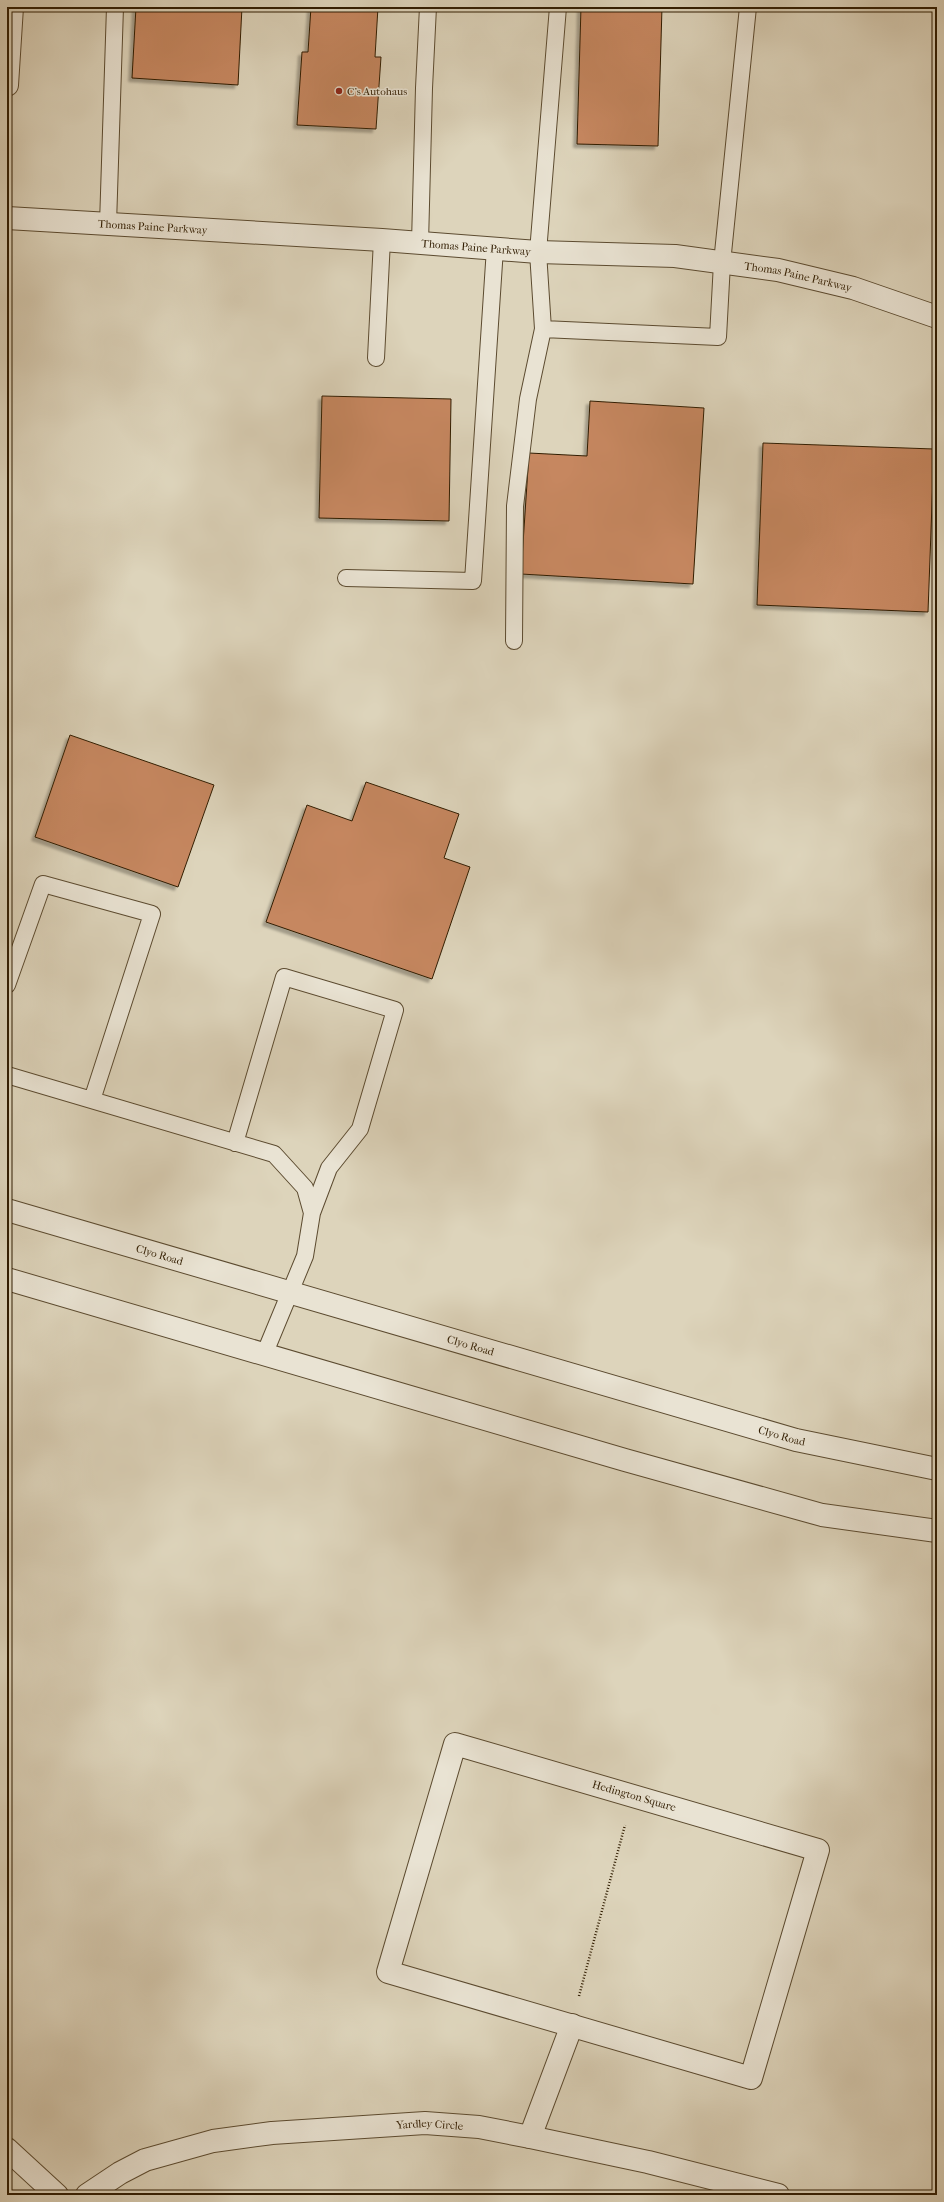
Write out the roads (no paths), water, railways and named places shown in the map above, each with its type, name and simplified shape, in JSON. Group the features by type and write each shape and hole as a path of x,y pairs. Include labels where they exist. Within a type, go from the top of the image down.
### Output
{"street":[{"path":"7,85 12,7"},
{"name":"Thomas Paine Parkway","path":"7,218 420,242 538,252 675,256 778,270 853,288 937,317"},
{"name":"Clyo Road","path":"7,1210 796,1440 937,1469"},
{"path":"7,1279 264,1355 822,1515 937,1531"},
{"name":"Hedington Square","path":"454,1744 818,1850 751,2078 572,2026 388,1972 454,1744"},
{"path":"530,2137 572,2026"},
{"name":"Yardley Circle","path":"87,2195 120,2173 145,2160 213,2141 272,2133 426,2123 479,2127 530,2137 648,2162 778,2195"},
{"path":"7,2149 57,2195"}],"lane":[{"path":"108,224 115,7"},
{"path":"420,242 424,88 428,7"},
{"path":"514,640 515,506 528,399 544,328 538,252 558,7"},
{"path":"544,328 718,337 722,262 748,7"},
{"path":"376,358 382,240"},
{"path":"346,578 473,581 495,248"},
{"path":"7,985 43,884 152,914 92,1100"},
{"path":"235,1143 284,977 395,1010 360,1130 328,1168 312,1213 305,1256 288,1292 264,1355"},
{"path":"7,1075 274,1154 305,1188 312,1213"}],"place":[{"name":"C's Autohaus","path":"339,91"}]}
